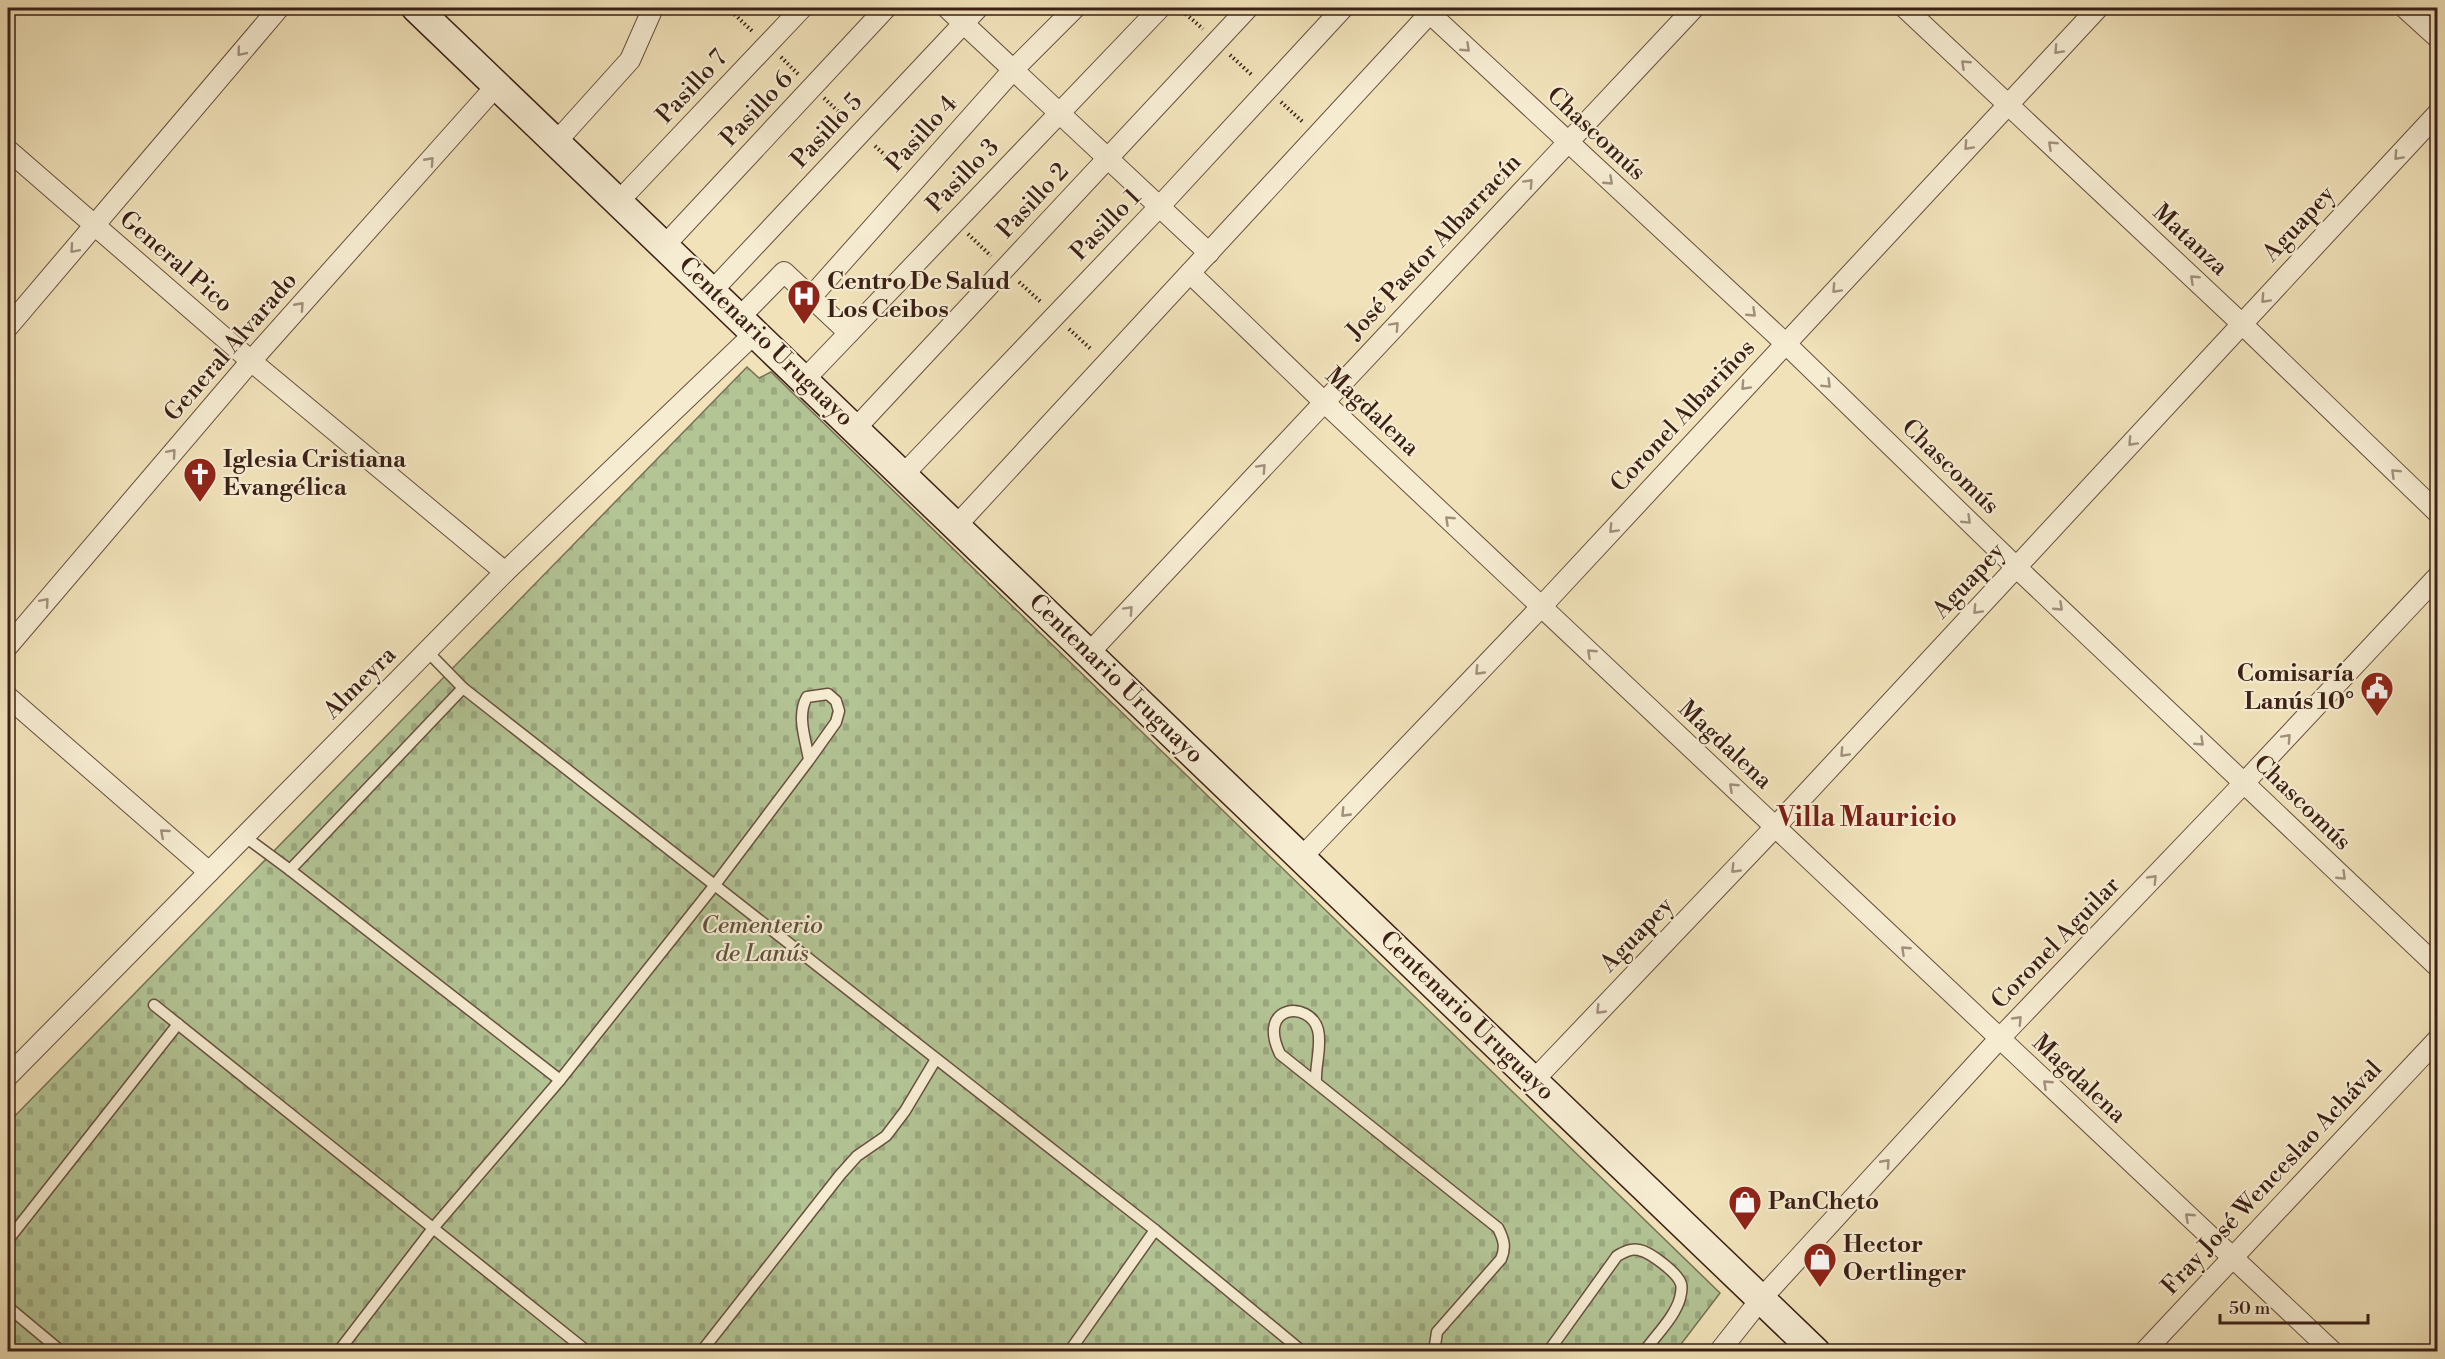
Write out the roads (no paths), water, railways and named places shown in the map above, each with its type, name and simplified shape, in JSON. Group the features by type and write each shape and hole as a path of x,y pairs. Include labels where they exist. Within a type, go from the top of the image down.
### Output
{"main road":[{"name":"Centenario Uruguayo","path":"416,8 1816,1352"}],"street":[{"path":"8,327 279,8"},
{"path":"556,141 630,60 653,8"},
{"name":"Pasillo 7","path":"619,201 802,8"},
{"name":"Pasillo 6","path":"665,245 886,8"},
{"path":"947,8 1209,253"},
{"name":"Pasillo 5","path":"712,290 978,8"},
{"name":"Pasillo 4","path":"811,297 1013,70 1075,8"},
{"name":"Pasillo 3","path":"804,380 1160,8"},
{"name":"Pasillo 2","path":"855,429 1248,8"},
{"name":"Pasillo 1","path":"903,475 1159,207 1343,8"},
{"name":"José Pastor Albarracín","path":"1089,653 1694,8"},
{"name":"Matanza","path":"1905,8 2438,513"},
{"name":"Coronel Albariños","path":"1302,857 1541,607 2098,8"},
{"path":"2405,8 2438,38"},
{"path":"956,526 1317,136 1427,10"},
{"name":"Chascomús","path":"1427,10 1785,343 2016,567 2438,967"},
{"name":"General Alvarado","path":"8,646 251,361 497,85"},
{"name":"Aguapey","path":"1534,1080 1775,827 2438,113"},
{"name":"General Pico","path":"8,150 251,361 505,572"},
{"name":"Almeyra","path":"8,1076 748,325 784,272 811,297"},
{"name":"Magdalena","path":"1190,273 2332,1352"},
{"path":"811,297 849,333"},
{"name":"Coronel Aguilar","path":"1719,1352 1761,1299 2000,1039 2438,576"},
{"path":"8,697 209,872"},
{"name":"Fray José Wenceslao Achával","path":"2144,1352 2438,1039"}],"lane":[{"path":"427,651 463,688 1155,1230 1303,1352"},
{"path":"290,870 463,688"},
{"path":"338,1352 435,1227 560,1080 714,886 809,760 836,722 839,711 836,701 828,694 816,694 807,698 802,706 801,716 809,760"},
{"path":"244,836 560,1080"},
{"path":"154,1005 435,1227 588,1352"},
{"path":"1316,1082 1318,1028 1310,1018 1299,1011 1287,1011 1277,1018 1272,1029 1272,1039 1280,1054 1498,1228 1503,1237 1505,1249 1500,1259 1437,1332 1434,1352"},
{"path":"8,1240 178,1024"},
{"path":"700,1352 840,1175 857,1156 886,1136 905,1111 936,1059"},
{"path":"1069,1352 1155,1230"},
{"path":"1548,1352 1617,1256 1627,1250 1638,1249 1650,1254 1676,1275 1681,1284 1676,1309 1644,1352"},
{"path":"8,1307 62,1352"}],"place":[{"name":"Centro De Salud Los Ceibos","path":"804,325"},
{"name":"Iglesia Cristiana Evangélica","path":"200,503"},
{"name":"Comisaría Lanús 10°","path":"2377,717"},
{"name":"PanCheto","path":"1745,1231"},
{"name":"Hector Oertlinger","path":"1820,1288"}],"district":[{"name":"Villa Mauricio","path":"1867,818"}],"park label":[{"name":"Cementerio de Lanús","path":"762,940"}]}
